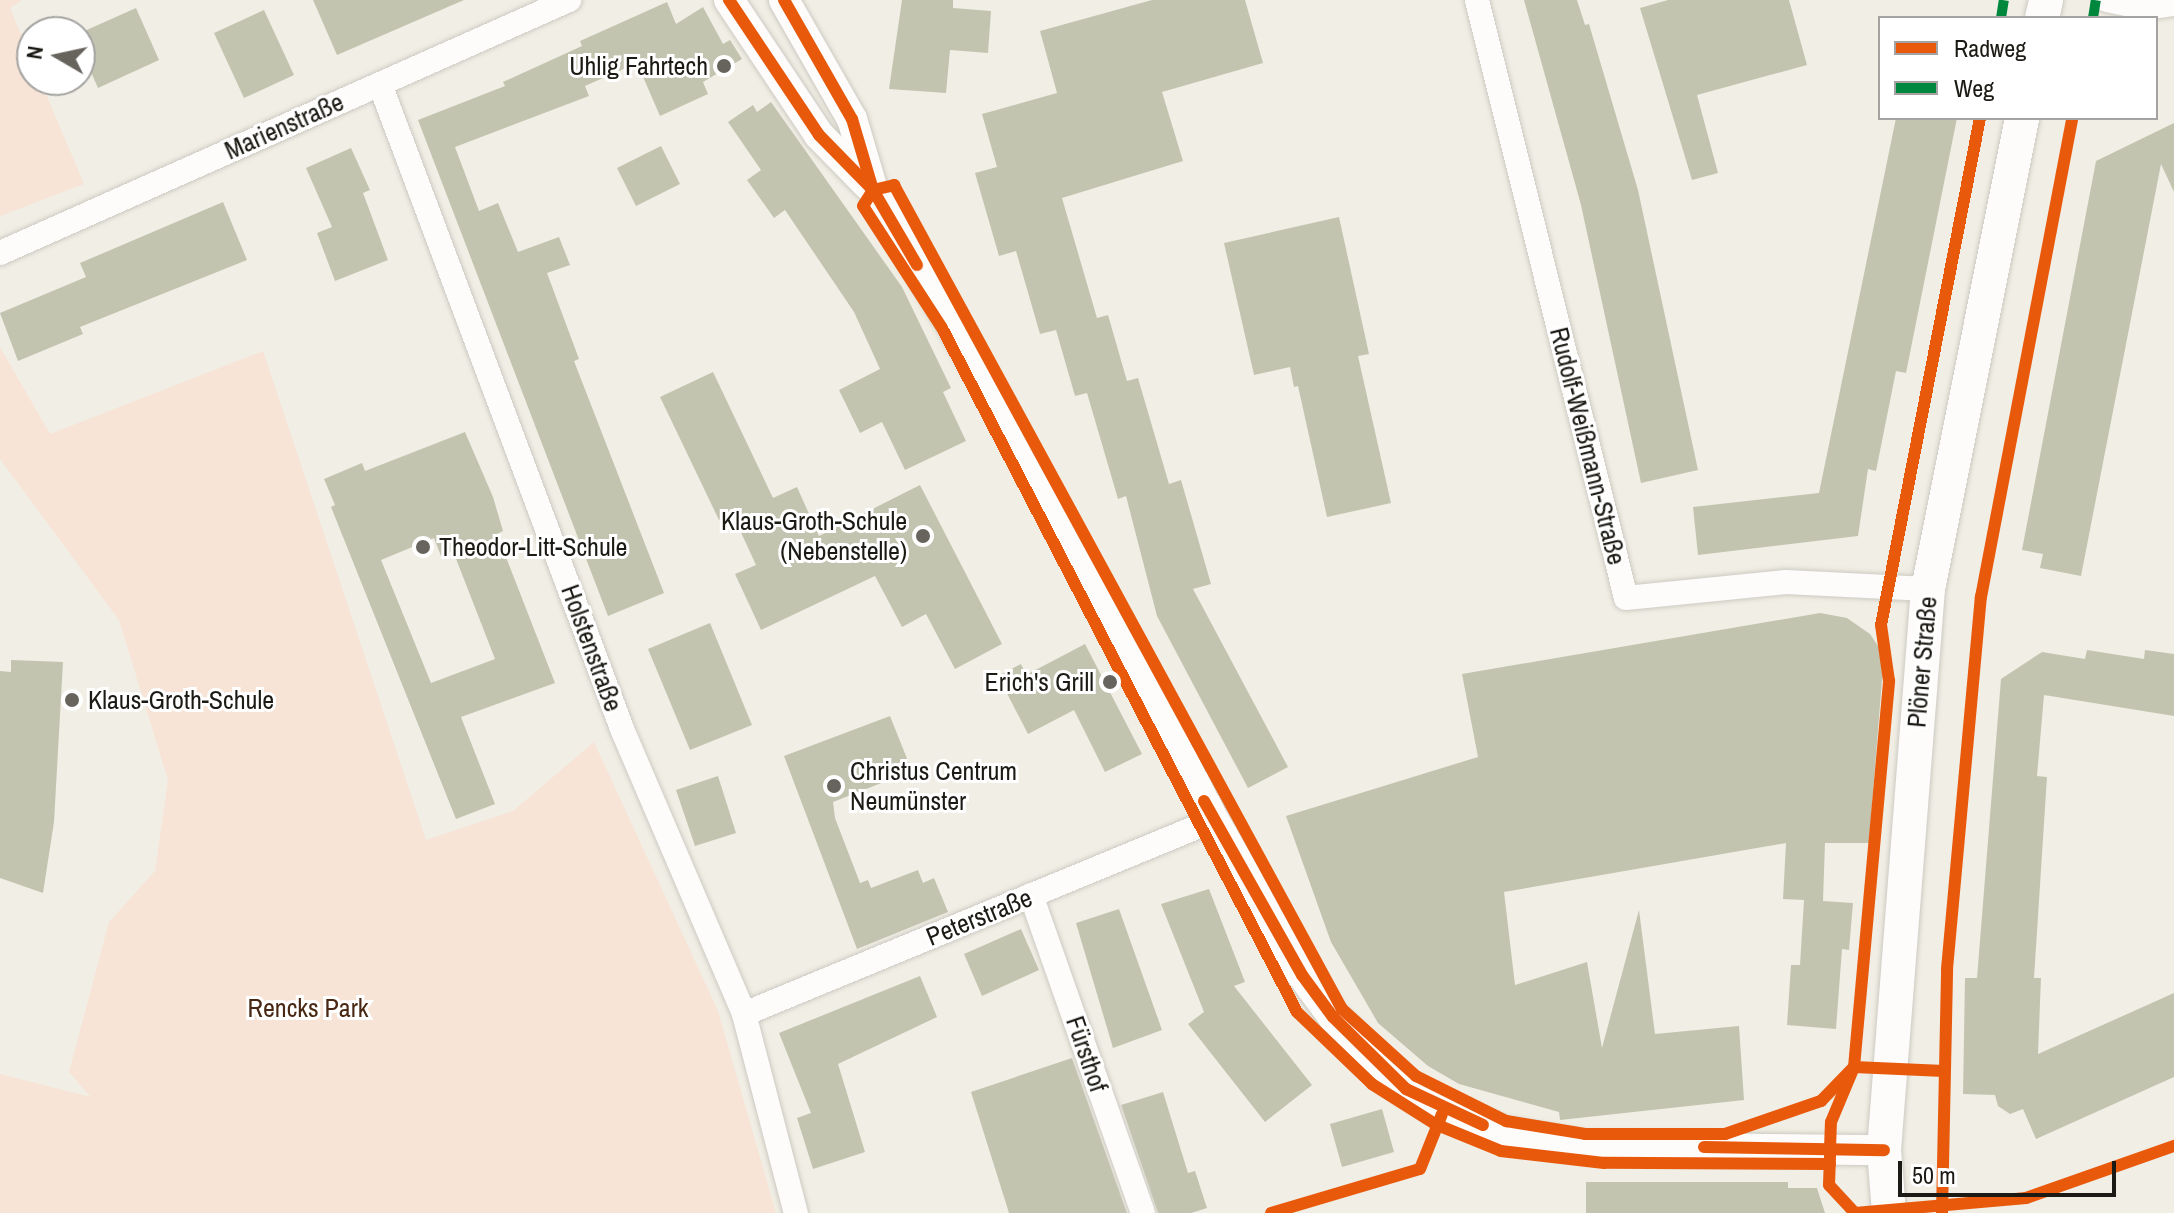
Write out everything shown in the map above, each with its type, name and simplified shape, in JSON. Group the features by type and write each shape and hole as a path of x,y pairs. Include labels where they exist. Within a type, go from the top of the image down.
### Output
{"main road":[{"name":"Plöner Straße","path":"1889,1213 1884,1150 1928,589 2022,120"}],"street":[{"name":"Marienstraße","path":"0,253 569,0"},
{"path":"729,0 819,135 873,190"},
{"path":"784,0 852,119 873,190 990,390 1214,820 1302,975 1333,1017 1406,1089 1444,1111 1502,1132 1585,1147 1884,1150"},
{"name":"Rudolf-Weißmann-Straße","path":"1477,0 1626,598 1786,582 1928,589"},
{"path":"2107,0 2145,8 2174,4"},
{"name":"Holstenstraße","path":"380,84 622,729 744,1014 796,1213"},
{"name":"Peterstraße","path":"744,1014 1214,820"},
{"name":"Fürsthof","path":"1031,895 1143,1213"}],"green space":[{"path":"0,0 22,0 10,8 16,22 16,96 47,96 84,184 0,216"},
{"name":"Rencks Park","path":"0,347 50,434 263,351 426,840 513,811 594,742 718,1011 776,1213 0,1213 0,1074 91,1097 69,1072 109,922 155,871 168,780 119,620 0,459"}],"building":[{"path":"313,0 464,0 337,55"},
{"path":"902,0 953,0 953,8 991,11 988,53 950,50 946,93 889,89"},
{"path":"1152,0 1245,0 1263,63 1162,92 1183,161 1062,198 1097,318 1108,315 1127,381 1138,378 1169,484 1181,480 1211,584 1193,589 1288,767 1248,788 1157,616 1126,496 1118,499 1087,393 1075,396 1056,330 1040,334 1016,251 999,256 975,173 997,167 982,114 1057,93 1040,31"},
{"path":"1524,0 1577,0 1585,25 1589,24 1638,190 1698,470 1641,483 1581,205"},
{"path":"1668,0 1789,0 1807,65 1697,95 1718,173 1692,180 1640,8"},
{"path":"667,2 676,24 703,7 723,44 730,40 742,59 703,82 708,94 660,116 637,63 585,86 589,96 455,147 479,211 498,203 518,252 559,237 570,265 547,273 579,359 574,361 664,593 608,616 418,120 505,86 503,82 582,46 580,41"},
{"path":"136,8 159,60 98,88 96,26"},
{"path":"264,10 294,75 244,98 214,33"},
{"path":"771,102 902,287 951,388 943,392 966,441 905,470 882,422 860,433 839,390 880,369 854,312 785,210 774,218 747,180 761,170 728,122 753,105 757,112"},
{"path":"1896,120 1957,120 1906,373 1896,371 1876,471 1868,469 1858,536 1698,555 1693,507 1819,493"},
{"path":"2174,123 2174,192 2161,164 2081,576 2040,568 2043,554 2022,550 2096,161"},
{"path":"661,146 680,184 636,206 617,168"},
{"path":"351,148 370,190 363,193 388,260 335,281 317,233 332,227 306,168"},
{"path":"223,202 247,260 80,327 83,334 18,361 0,313 86,277 80,263"},
{"path":"1339,217 1369,354 1358,356 1391,503 1327,517 1298,386 1294,387 1290,367 1254,375 1224,243"},
{"path":"713,372 773,498 797,487 819,536 920,485 1002,644 955,669 926,614 902,627 875,576 761,630 735,574 756,565 732,513 719,520 660,397"},
{"path":"465,432 493,497 503,531 497,534 555,683 461,717 495,804 456,819 331,507 335,505 324,479 362,463 365,471","holes":["434,538 441,556 453,551 495,659 431,683 381,560"]},
{"path":"1820,613 1847,618 1870,634 1884,655 1869,843 1825,843 1823,901 1853,903 1849,950 1842,949 1836,1029 1787,1025 1791,965 1800,965 1804,900 1783,899 1786,843 1504,892 1515,985 1587,962 1602,1048 1639,910 1655,1034 1739,1026 1744,1100 1560,1120 1559,1112 1459,1084 1428,1066 1378,1023 1331,942 1286,816 1478,757 1462,674"},
{"path":"710,623 752,725 690,750 648,649"},
{"path":"1085,644 1142,754 1105,772 1074,710 1028,734 998,676 1021,664 1026,675"},
{"path":"2087,650 2144,659 2145,650 2174,654 2174,716 2044,695 2037,776 2047,777 2034,978 2041,978 2038,1054 2174,993 2174,1077 2036,1139 2023,1109 2010,1114 1998,1106 1995,1095 1963,1094 1965,978 1977,978 2001,679 2042,652 2085,659"},
{"path":"11,660 63,662 54,822 43,893 0,878 0,671 11,672"},
{"path":"890,716 912,771 833,802 835,818 860,883 868,880 871,888 918,870 923,883 934,878 948,912 857,949 784,756"},
{"path":"718,776 736,833 695,846 676,790"},
{"path":"1209,889 1245,982 1234,986 1312,1085 1265,1122 1188,1024 1204,1012 1161,904"},
{"path":"1119,909 1162,1030 1113,1048 1076,923"},
{"path":"1021,929 1039,970 982,996 964,954"},
{"path":"920,976 937,1017 838,1064 865,1152 813,1169 797,1118 811,1113 779,1033"},
{"path":"1072,1058 1127,1213 1009,1213 971,1092"},
{"path":"1163,1092 1188,1173 1195,1171 1207,1208 1191,1213 1158,1213 1121,1105"},
{"path":"1382,1109 1394,1152 1342,1167 1330,1124"},
{"path":"1586,1182 1788,1182 1788,1188 1817,1188 1825,1213 1586,1213"}],"marked path":[{"path":"2001,16 2004,0"},
{"path":"2093,16 2096,0"}],"cycle path":[{"path":"729,0 819,135 870,187"},
{"path":"784,0 852,119 873,190 917,265"},
{"path":"1855,1213 1829,1185 1831,1122 1854,1067 1889,681 1881,625 1980,120"},
{"path":"1942,1213 1947,969 1981,597 2072,120"},
{"path":"1830,1164 1604,1163 1501,1151 1435,1124 1372,1084 1297,1012 942,328 863,206 873,190 894,185 1342,1009 1416,1076 1506,1121 1585,1134 1725,1134 1821,1101 1854,1067 1944,1071"},
{"path":"1204,801 1302,975 1333,1017 1406,1089 1483,1125"},
{"path":"1271,1213 1420,1169 1442,1114"},
{"path":"1855,1213 2026,1198 2174,1146"},
{"path":"1704,1147 1884,1150"}],"place":[{"name":"Uhlig Fahrtech","path":"724,66"},
{"name":"Klaus-Groth-Schule (Nebenstelle)","path":"923,536"},
{"name":"Theodor-Litt-Schule","path":"423,547"},
{"name":"Erich's Grill","path":"1110,682"},
{"name":"Klaus-Groth-Schule","path":"72,700"},
{"name":"Christus Centrum Neumünster","path":"834,786"}]}
